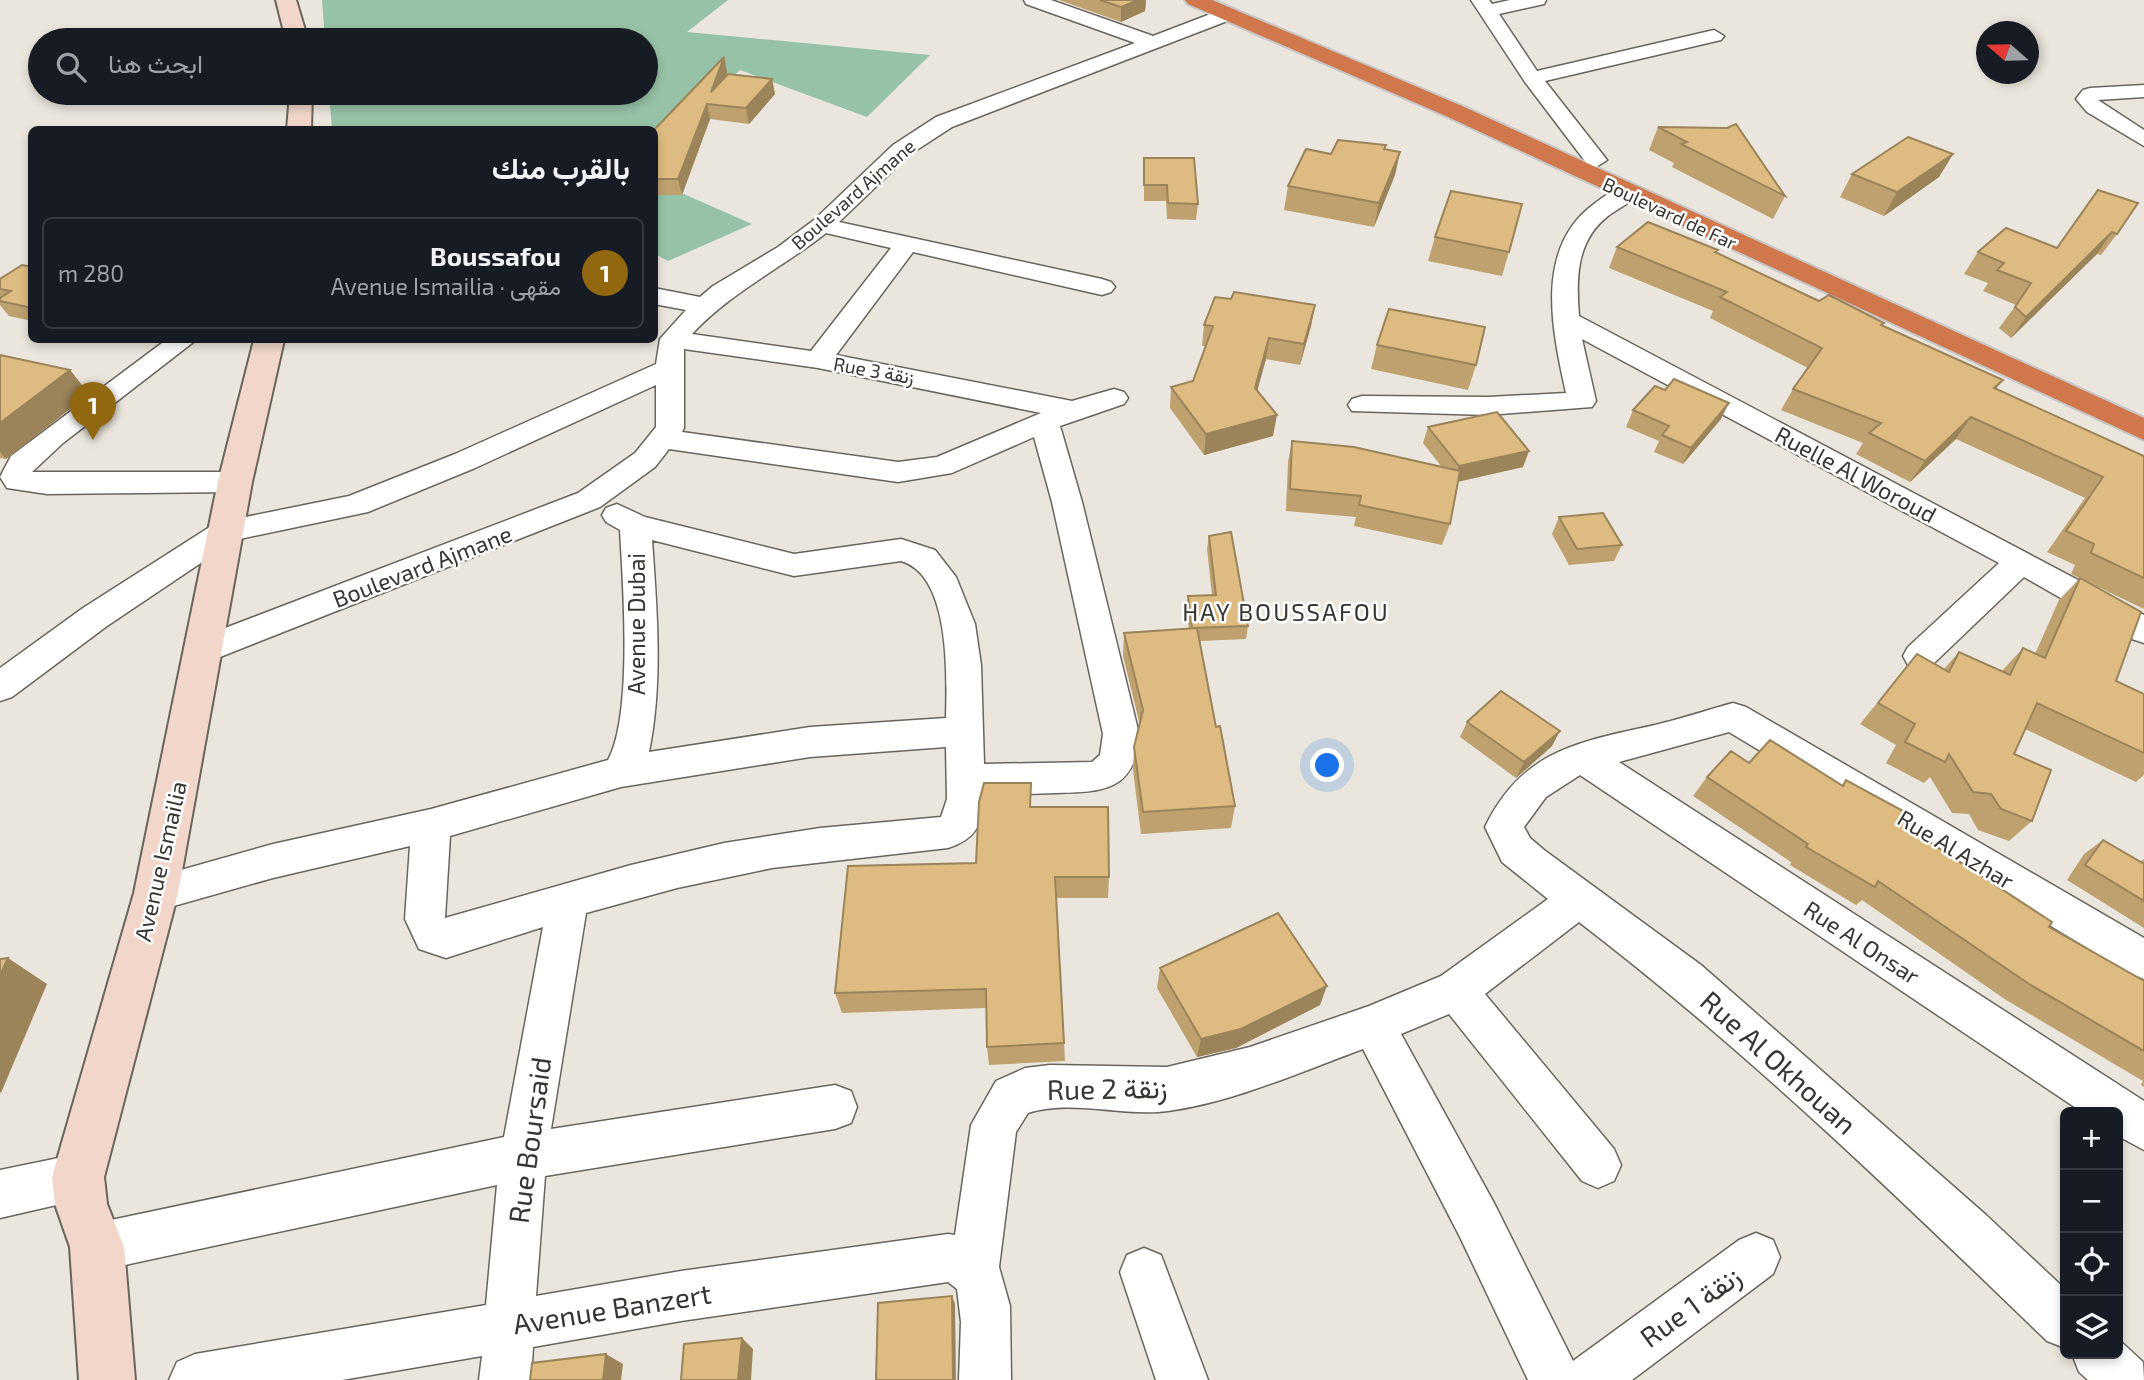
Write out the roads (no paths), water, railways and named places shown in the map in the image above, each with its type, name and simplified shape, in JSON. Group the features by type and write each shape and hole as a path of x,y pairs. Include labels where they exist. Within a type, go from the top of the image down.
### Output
{"highway":[{"name":"Boulevard de Far","path":"1195,0 1226,7 1377,62 1596,160 1760,238 2144,408"},
{"name":"Boulevard de Far","path":"1226,7 2144,430"}],"street":[{"path":"286,0 294,28"},
{"path":"1033,0 1152,42"},
{"path":"1537,0 1482,5 1532,78 1596,160"},
{"name":"Boulevard Ajmane","path":"673,339 722,291 786,252 822,225 901,150 929,130 1152,42 1226,7"},
{"path":"1532,78 1714,36"},
{"path":"2144,91 2090,94 2086,99 2094,108 2144,139"},
{"path":"299,126 300,105"},
{"path":"1362,405 1488,405 1582,401 1567,320 1567,272 1576,237 1594,216 1626,193"},
{"path":"822,225 1102,287"},
{"path":"818,360 906,245"},
{"path":"658,297 704,306"},
{"name":"Ruelle Al Woroud","path":"1567,320 2021,561 2144,630"},
{"path":"673,339 668,369 671,419 663,439 912,472 942,466 1058,416 1114,398"},
{"name":"Rue 3 زنقة","path":"673,339 818,360 1058,416"},
{"path":"179,343 53,436 21,463 15,477 18,481 47,484 235,482"},
{"name":"Avenue Ismailia","path":"107,1380 97,1247 81,1204 78,1177 156,893 235,482 268,343"},
{"path":"0,687 95,617 227,531 293,520 357,505 465,461 668,369"},
{"path":"965,780 1097,777 1112,768 1120,750 1121,734 1070,515 1058,416"},
{"name":"Boulevard Ajmane","path":"203,650 589,500 645,460 663,439"},
{"name":"Avenue Dubai","path":"589,500 635,525 639,595 636,733 632,756 621,772"},
{"path":"431,825 425,919 433,936 446,939 670,871 726,858 783,849 951,832 964,811 963,646 947,590 934,568 917,553 901,550 794,565 635,525"},
{"path":"1920,656 2021,561"},
{"name":"Rue Al Azhar","path":"1580,756 1733,717 2144,960"},
{"path":"156,893 273,861 431,825 621,772 810,742 964,731"},
{"name":"Rue Al Okhouan","path":"1580,756 1535,783 1514,807 1504,827 1508,838 1530,862 1686,979 1969,1232 2060,1318"},
{"name":"Rue Al Onsar","path":"1580,756 2144,1127"},
{"name":"Rue 2 زنقة","path":"974,1269 994,1125 1000,1111 1012,1097 1025,1090 1050,1087 1167,1089 1250,1069 1373,1025 1457,990 1519,946 1578,899"},
{"name":"Rue Boursaid","path":"505,1380 523,1156 568,901"},
{"path":"1457,990 1598,1165"},
{"path":"1373,1025 1476,1220 1555,1380"},
{"path":"97,1247 523,1156 835,1107"},
{"path":"0,1194 78,1177"},
{"name":"Rue 1 زنقة","path":"1590,1380 1756,1257"},
{"name":"Avenue Banzert","path":"195,1380 509,1324 929,1259 962,1262 974,1269"},
{"path":"974,1269 983,1292 986,1323 985,1380"},
{"path":"1144,1272 1182,1380"},
{"path":"2102,1359 2125,1380"}],"place":[{"name":"Boussafou","path":"93,440"}],"district":[{"name":"HAY BOUSSAFOU","path":"1286,611"}]}
